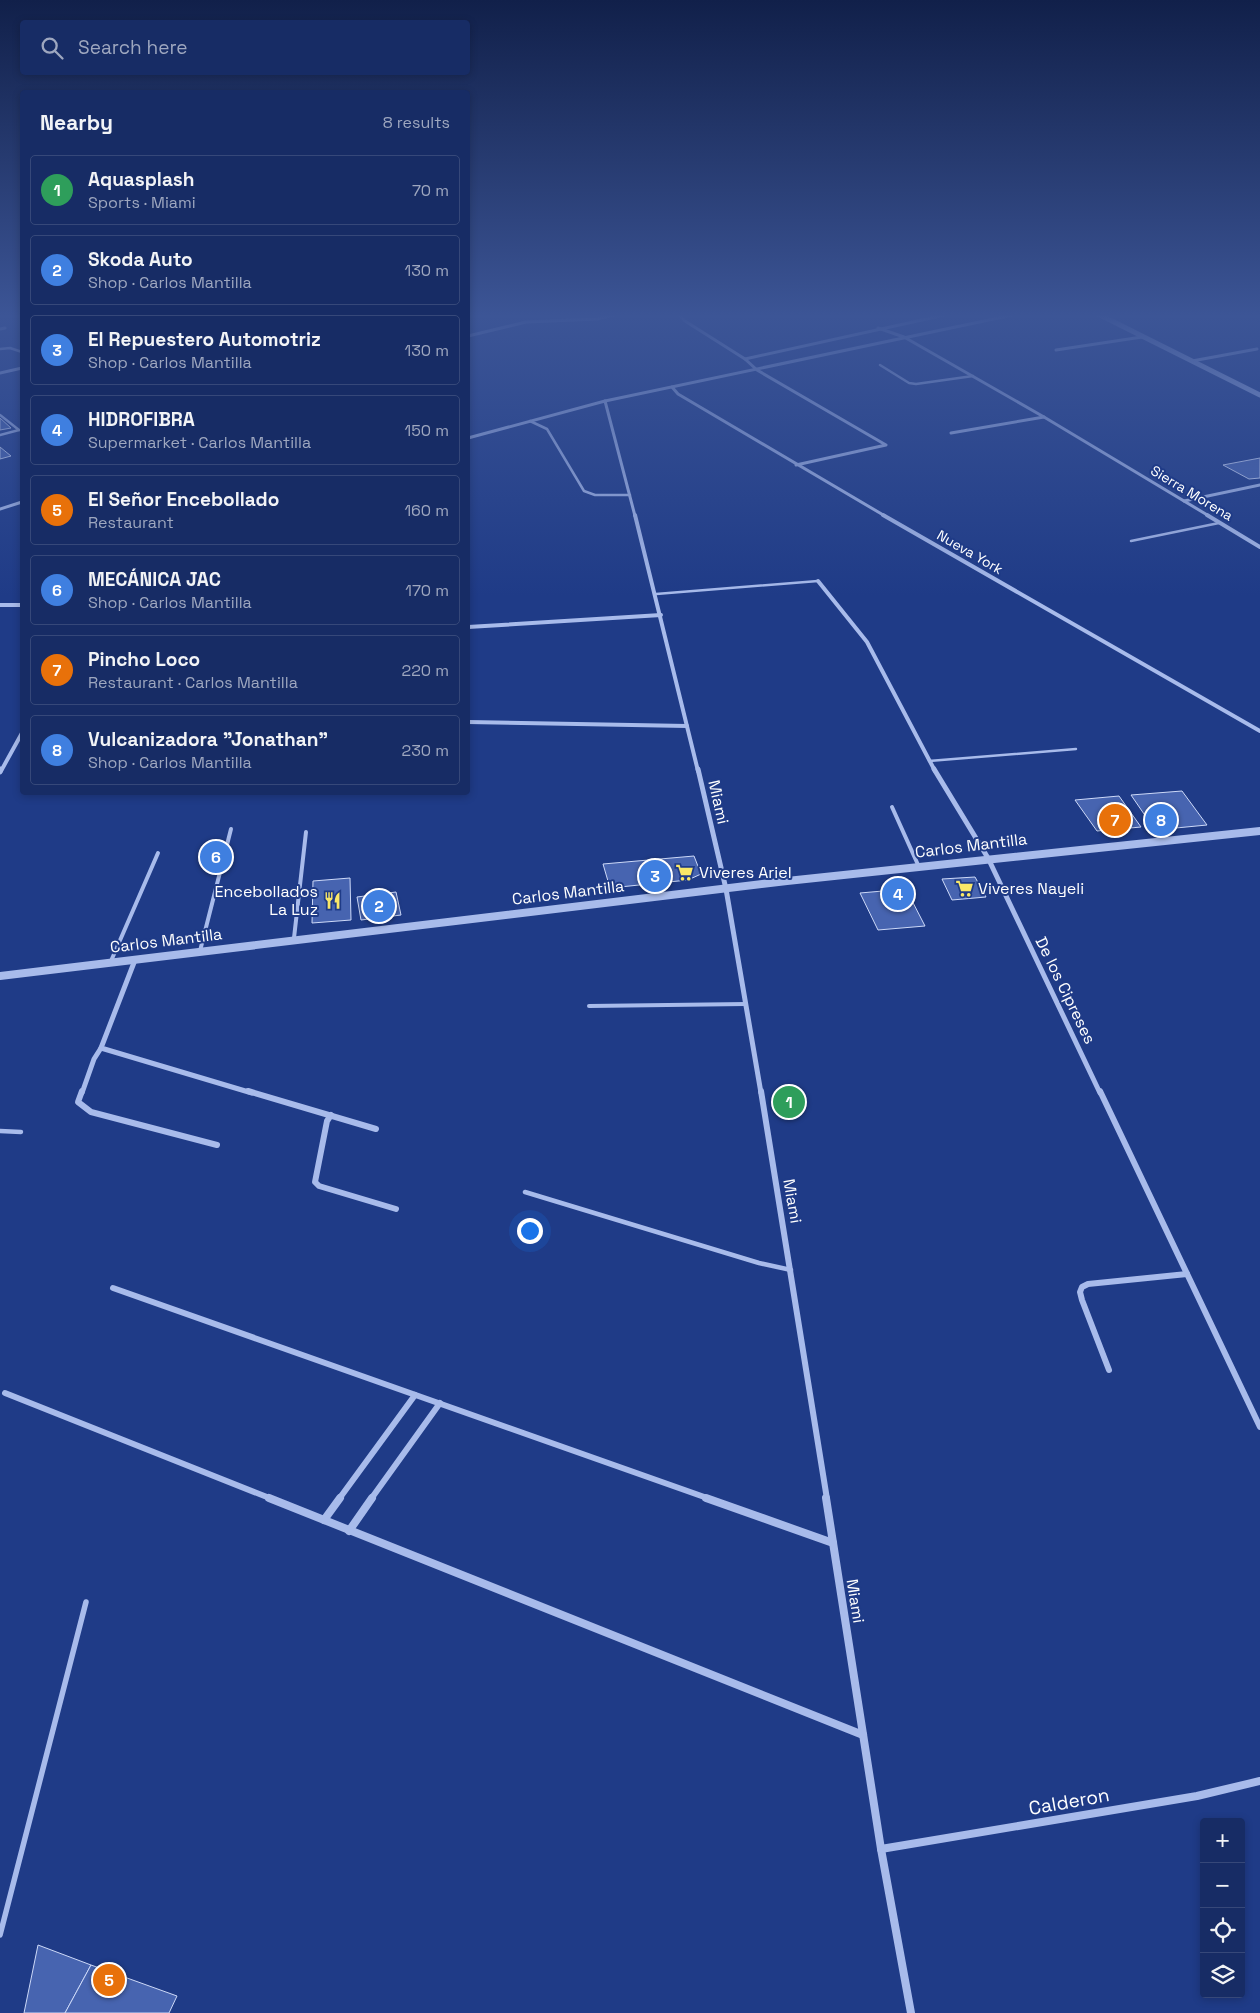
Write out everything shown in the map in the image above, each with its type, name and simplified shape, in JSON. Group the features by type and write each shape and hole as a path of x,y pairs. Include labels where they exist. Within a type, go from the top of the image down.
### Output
{"street":[{"path":"470,437 579,408"},
{"name":"Miami","path":"607,408 656,594 726,889 791,1270 863,1735 911,2013"},
{"name":"Nueva York","path":"701,408 796,465 1260,731"},
{"path":"796,465 886,445 822,408"},
{"name":"Sierra Morena","path":"1028,408 1260,547"},
{"path":"951,433 1044,417"},
{"path":"1184,501 1260,486"},
{"path":"0,509 20,503"},
{"name":"De los Cipreses","path":"818,581 867,642 929,761 988,858 1260,1427"},
{"path":"0,605 20,605"},
{"path":"470,627 661,615"},
{"path":"470,722 687,726"},
{"path":"0,772 20,737"},
{"name":"Carlos Mantilla","path":"0,976 294,938 988,858 1260,831"},
{"path":"135,959 78,1102 91,1112 217,1145"},
{"path":"101,1048 376,1129"},
{"path":"331,1116 327,1121 315,1182 319,1186 396,1208"},
{"path":"1109,1370 1082,1300 1080,1292 1082,1286 1187,1274"},
{"path":"113,1288 833,1542"},
{"path":"5,1393 863,1735"},
{"path":"324,1520 415,1394"},
{"path":"349,1530 440,1403"},
{"name":"Calderon","path":"882,1849 1198,1796 1260,1781"}],"lane":[{"path":"0,414 19,430 0,434"},
{"path":"530,421 547,429 584,491 595,495 630,494"},
{"path":"1131,541 1219,523"},
{"path":"656,594 818,581"},
{"path":"929,761 1076,749"},
{"path":"892,808 919,867"},
{"path":"200,951 232,829"},
{"path":"294,938 306,832"},
{"path":"110,963 158,853"},
{"path":"589,1006 746,1004"},
{"path":"0,1131 21,1132"},
{"path":"525,1192 759,1263 791,1270"},
{"path":"0,1935 86,1602"}],"building":[{"path":"0,418 11,428 0,430"},
{"path":"0,447 11,456 0,459"},
{"path":"1260,458 1260,478 1249,479 1223,465"},
{"path":"1182,791 1207,825 1155,830 1131,795"},
{"path":"1119,796 1141,827 1097,831 1075,800"},
{"path":"694,856 701,874 688,880 610,888 603,864"},
{"name":"Viveres Nayeli","path":"975,877 986,897 952,900 942,879"},
{"name":"Encebollados La Luz","path":"350,878 351,920 312,923 313,881"},
{"path":"906,889 925,926 878,930 860,893"},
{"path":"396,892 401,915 361,920 357,897"},
{"path":"38,1945 91,1965 65,2013 24,2013"},
{"path":"91,1965 177,1996 169,2013 65,2013"}],"place":[{"name":"Pincho Loco","path":"1115,820"},
{"name":"Vulcanizadora \"Jonathan\"","path":"1161,820"},
{"name":"MECÁNICA JAC","path":"216,857"},
{"name":"Viveres Ariel","path":"685,872"},
{"name":"El Repuestero Automotriz","path":"655,876"},
{"name":"Viveres Nayeli","path":"964,888"},
{"name":"HIDROFIBRA","path":"898,894"},
{"name":"Encebollados La Luz","path":"332,900"},
{"name":"Skoda Auto","path":"379,906"},
{"name":"Aquasplash","path":"789,1102"},
{"name":"El Señor Encebollado","path":"109,1980"}]}
